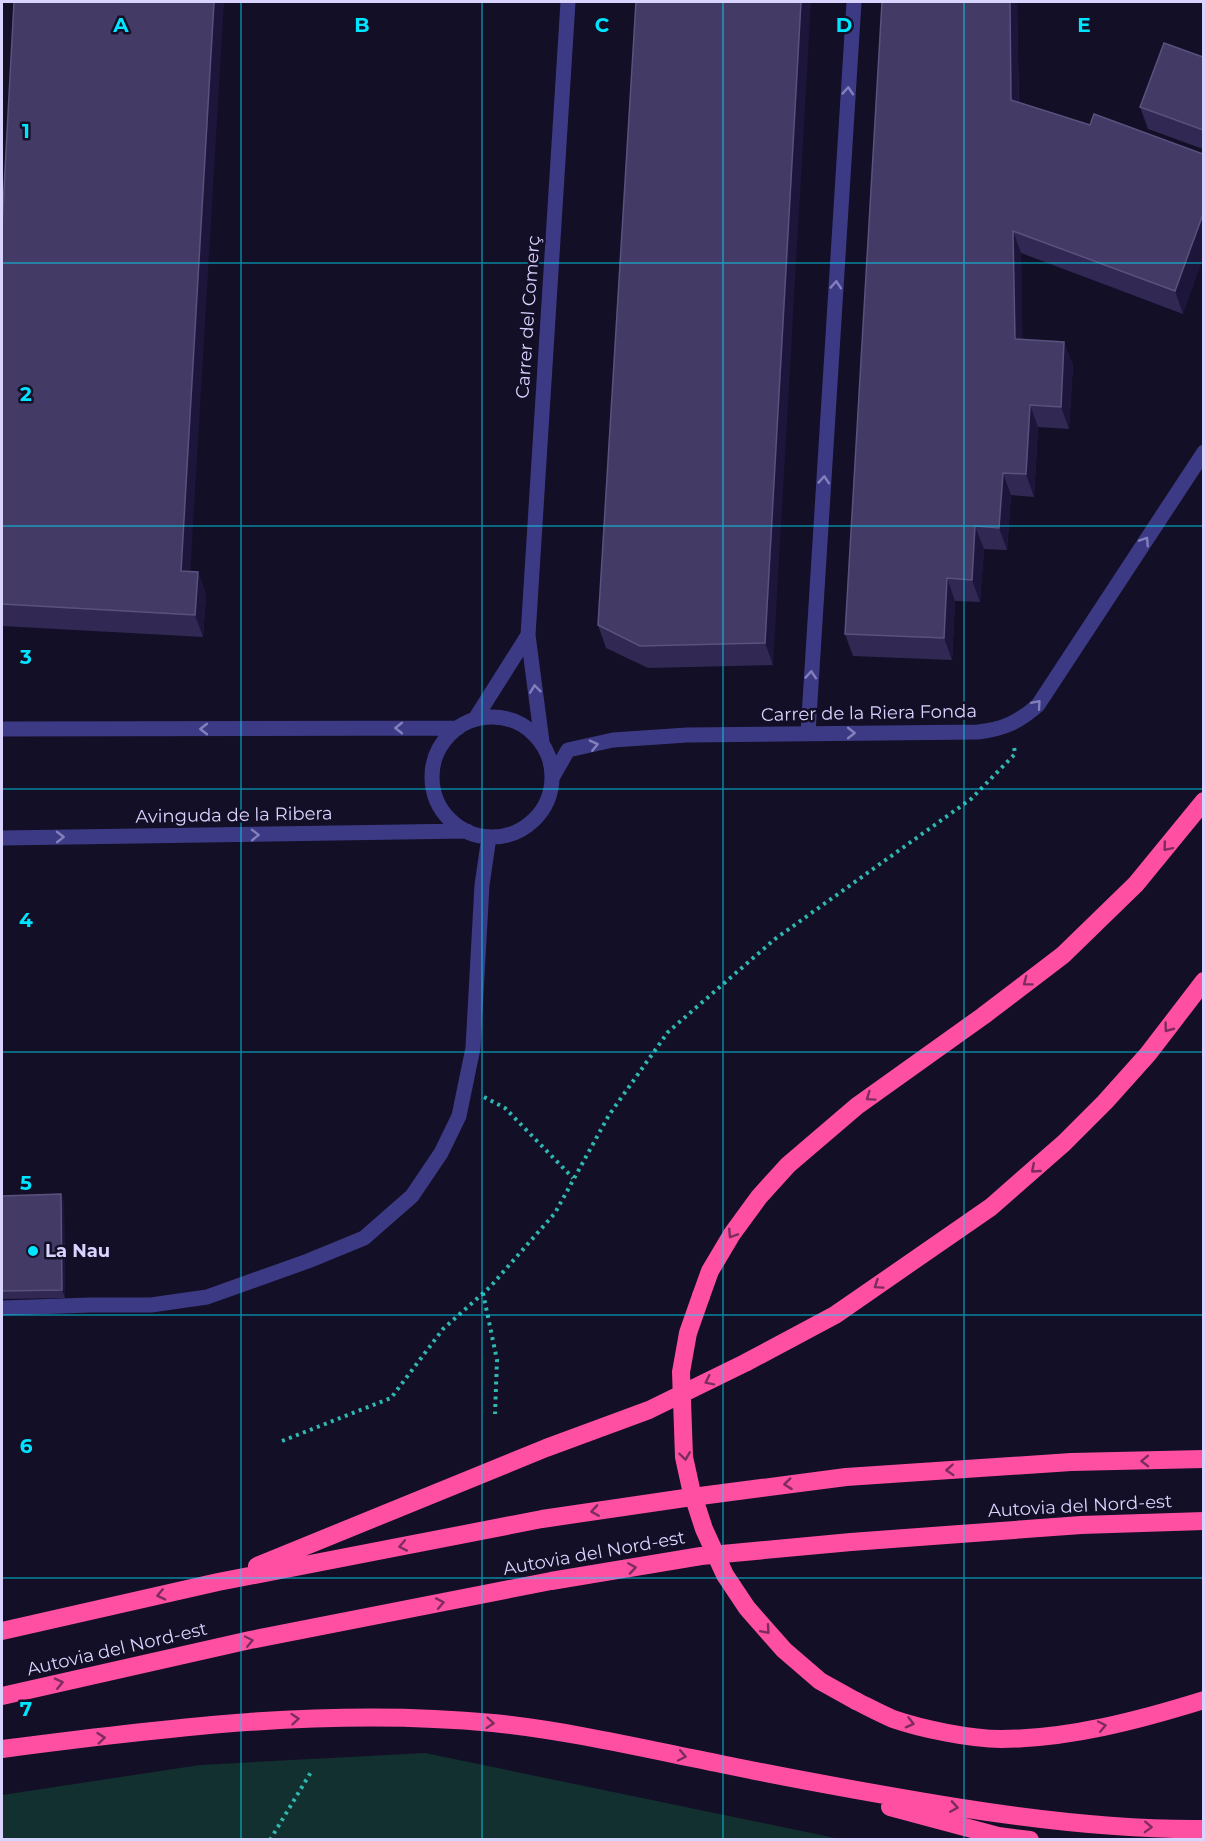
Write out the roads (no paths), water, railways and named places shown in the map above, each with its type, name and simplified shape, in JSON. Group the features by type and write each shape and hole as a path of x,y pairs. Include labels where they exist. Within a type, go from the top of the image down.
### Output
{"highway":[{"path":"1203,801 1136,884 1063,955 983,1016 857,1106 788,1166 759,1197 732,1234 710,1271 688,1334 681,1372 684,1457 691,1489 704,1529 725,1575 747,1608 776,1642 820,1681 893,1719 953,1734 1000,1739 1048,1737 1108,1725 1203,1700"},
{"path":"218,1582 546,1448 649,1410 745,1363 835,1315 991,1207 1065,1143 1148,1054 1203,981"},
{"path":"2,1631 218,1582 542,1519 686,1498 846,1477 1071,1462 1203,1460"},
{"name":"Autovia del Nord-est","path":"2,1696 250,1640 551,1581 701,1556 1081,1525 1203,1521"},
{"path":"2,1749 210,1726 310,1718 424,1719 495,1724 578,1736 873,1794 1005,1815 1099,1825 1203,1829"},
{"path":"772,1775 999,1836 1029,1839"}],"street":[{"name":"Carrer del Comerç","path":"542,742 528,635 568,2"},
{"path":"808,733 854,2"},
{"name":"Carrer de la Riera Fonda","path":"552,778 568,750 613,740 687,735 978,732 998,729 1022,719 1038,705 1203,452"},
{"name":"Carrer del Comerç","path":"475,719 528,635"},
{"path":"494,716 512,720 529,729 542,742 550,760 552,778 549,797 539,814 525,827 508,835 489,837 467,831 452,822 441,808 434,791 432,773 436,756 445,740 458,728 475,719 494,716"},
{"path":"2,729 458,728"},
{"name":"Avinguda de la Ribera","path":"2,838 467,831"},
{"path":"2,1308 151,1305 207,1297 308,1261 364,1238 412,1196 441,1153 459,1116 473,1048 482,885 489,837"}],"place":[{"name":"La Nau","path":"33,1251"}]}
